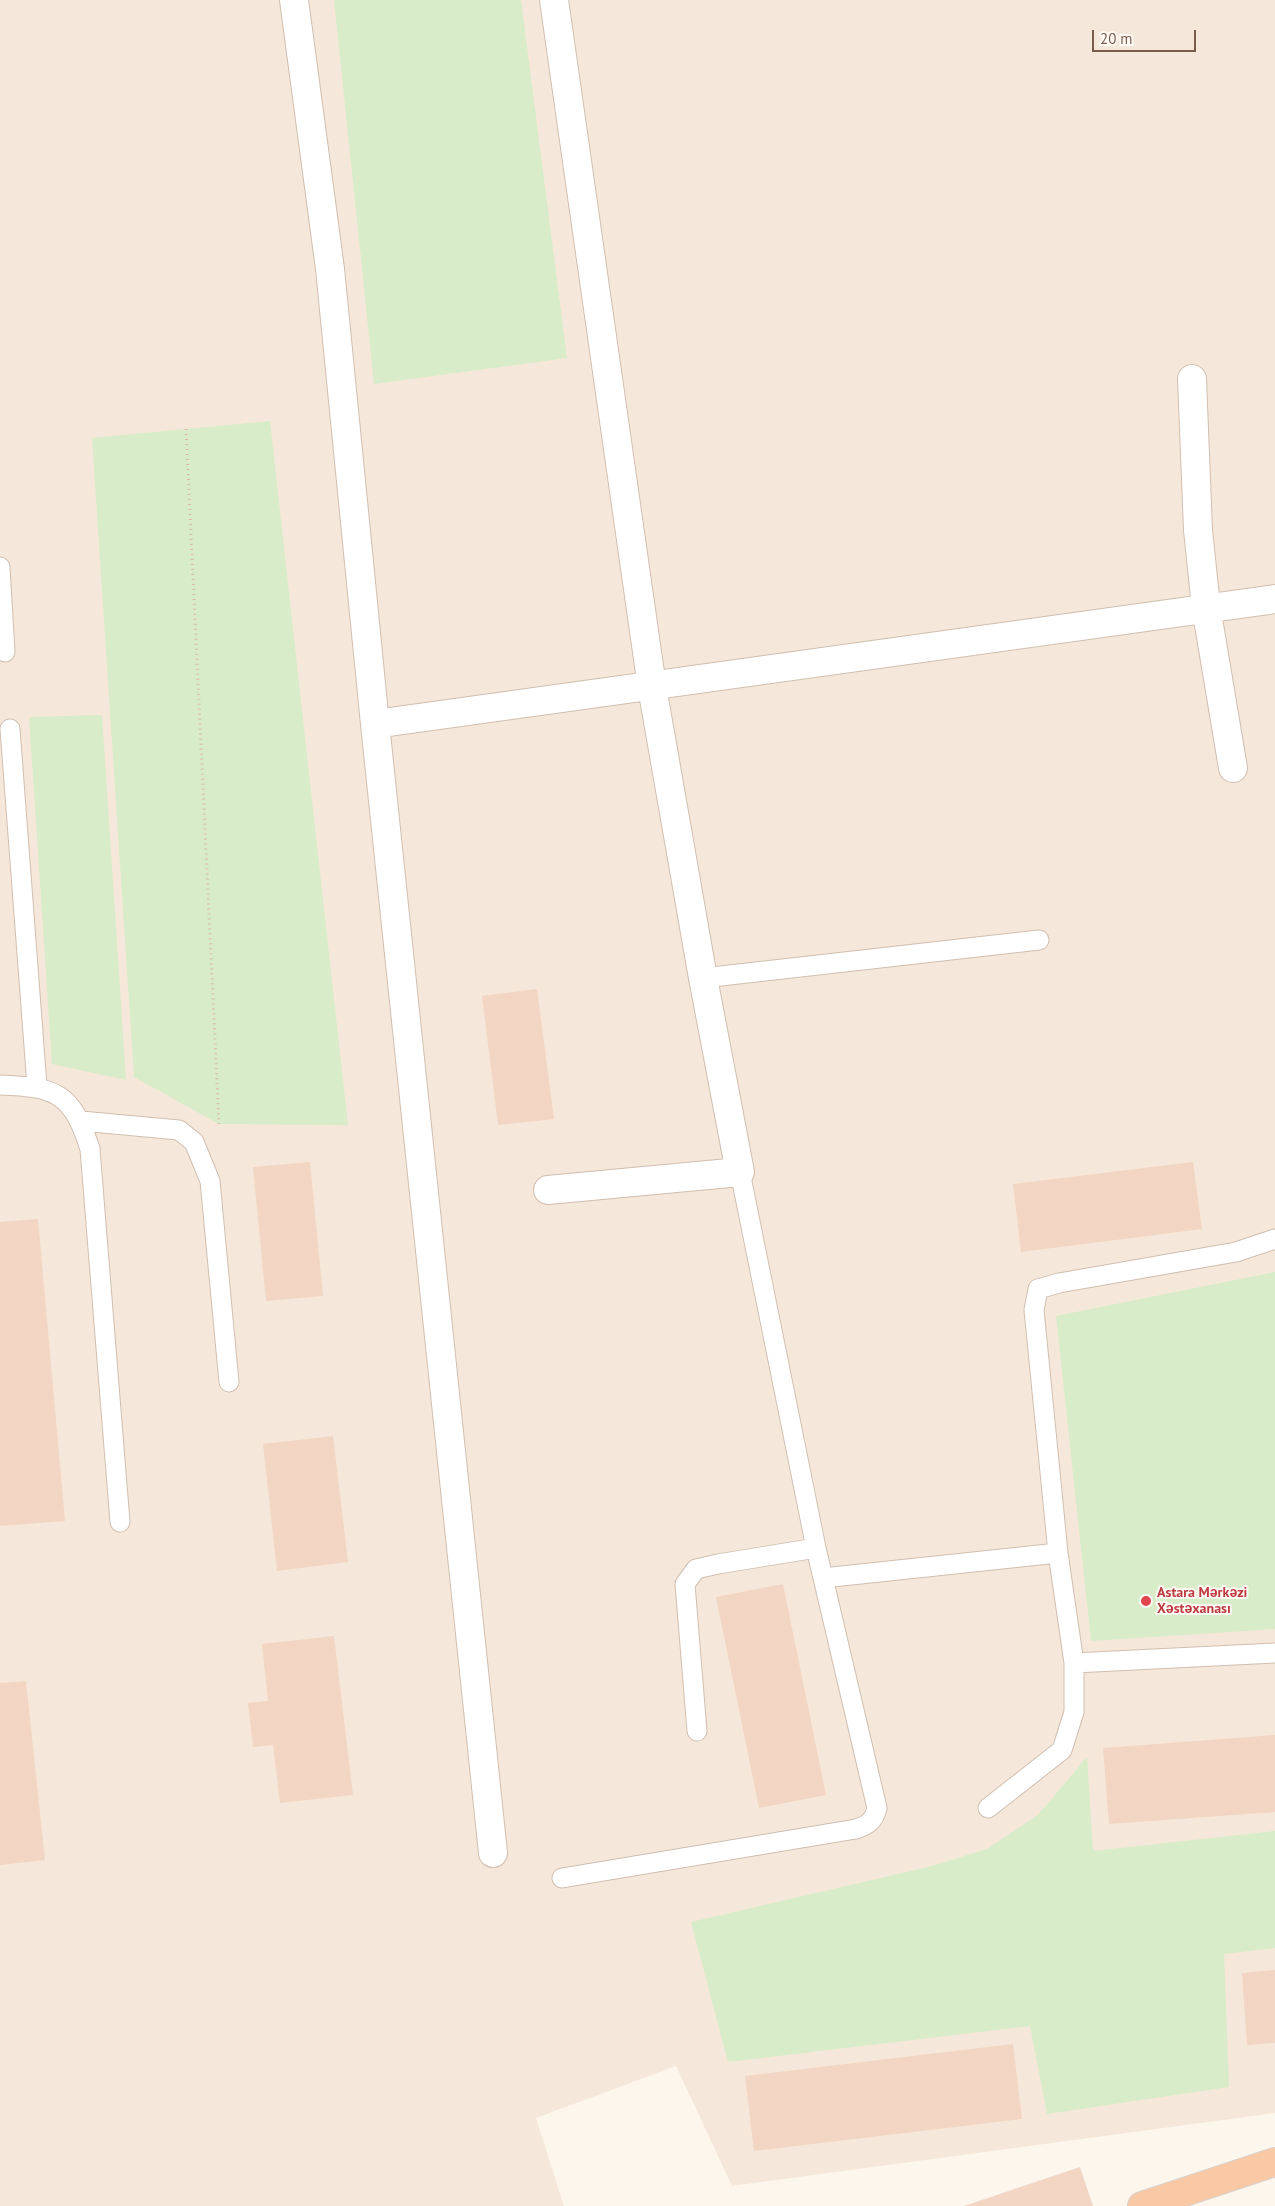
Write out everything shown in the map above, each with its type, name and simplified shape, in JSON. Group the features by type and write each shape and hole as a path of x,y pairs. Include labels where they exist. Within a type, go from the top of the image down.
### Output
{"highway":[{"path":"1142,2206 1275,2162"}],"street":[{"path":"294,0 330,269 375,724 493,1853"},
{"path":"548,1190 740,1172 703,978 652,687 554,0"},
{"path":"1192,379 1198,530 1206,607 1233,768"},
{"path":"375,724 652,687 1206,607 1275,599"}],"lane":[{"path":"0,567 5,652"},
{"path":"10,729 37,1086"},
{"path":"703,978 1039,940"},
{"path":"0,1085 37,1086 62,1097 81,1122 90,1149 120,1522"},
{"path":"81,1122 180,1130 194,1142 210,1181 229,1382"},
{"path":"562,1878 856,1829 866,1826 875,1817 877,1808 816,1548 740,1172"},
{"path":"988,1808 1062,1750 1074,1712 1074,1663 1058,1553 1034,1310 1038,1289 1068,1281 1236,1252 1275,1239"},
{"path":"697,1731 685,1584 696,1570 718,1564 816,1548"},
{"path":"823,1578 1058,1553"},
{"path":"1074,1663 1275,1654"}],"path":[{"path":"186,429 220,1124"}],"shaded area":[{"path":"0,0 1275,0 1275,2113 732,2186 676,2066 536,2118 564,2206 0,2206"}],"green space":[{"path":"334,0 521,0 567,358 374,384"},
{"path":"270,421 348,1125 219,1124 134,1077 92,438"},
{"path":"102,715 126,1080 52,1064 29,717"},
{"path":"1275,1272 1275,1629 1091,1641 1056,1316"},
{"path":"1087,1757 1093,1851 1275,1831 1275,1948 1224,1954 1229,2087 1047,2114 1030,2026 728,2062 691,1922 928,1867 987,1849 1038,1815"}],"building":[{"path":"537,989 554,1119 498,1125 482,996"},
{"path":"310,1162 323,1296 266,1301 253,1167"},
{"path":"1193,1162 1202,1229 1021,1252 1013,1184"},
{"path":"38,1219 65,1521 0,1526 0,1222"},
{"path":"333,1436 348,1562 277,1571 263,1444"},
{"path":"783,1584 826,1795 759,1808 716,1597"},
{"path":"334,1636 353,1795 280,1803 273,1745 253,1747 248,1703 268,1701 262,1644"},
{"path":"26,1681 45,1860 0,1865 0,1683"},
{"path":"1275,1735 1275,1812 1109,1824 1103,1748"},
{"path":"1275,1970 1275,2043 1247,2045 1242,1973"},
{"path":"1013,2044 1022,2119 754,2151 745,2076"},
{"path":"1080,2167 1093,2206 964,2206"}],"place":[{"name":"Astara Mərkəzi Xəstəxanası","path":"1146,1601"}]}
